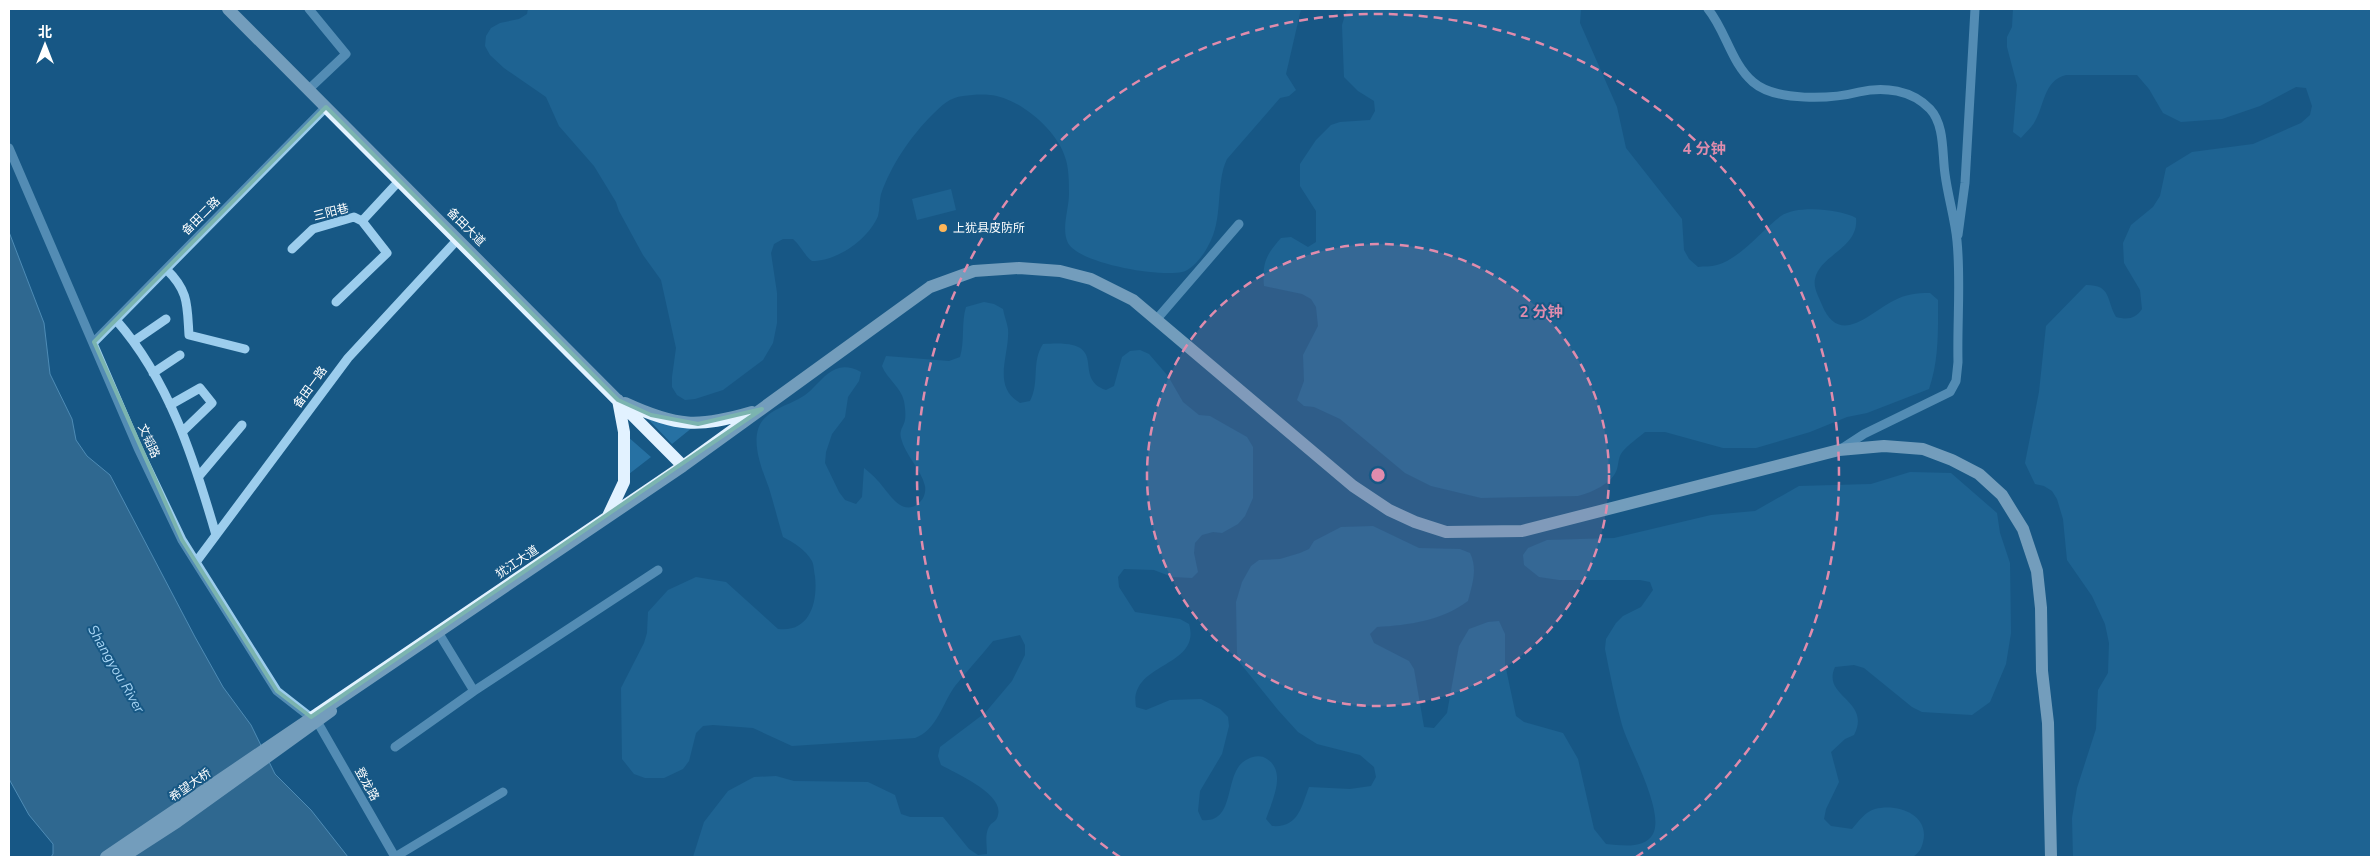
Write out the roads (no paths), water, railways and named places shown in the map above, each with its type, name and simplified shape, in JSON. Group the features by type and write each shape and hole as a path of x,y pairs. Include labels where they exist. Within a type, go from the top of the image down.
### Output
{"main road":[{"name":"备田大道","path":"228,9 683,466"},
{"name":"犹江大道","path":"291,736 367,680 683,466 930,287 974,271 1018,268 1060,271 1090,279 1133,300 1353,486 1388,510 1415,522 1446,532 1522,531 1839,450 1884,446 1923,449 1952,460 1979,474 2002,496 2023,529 2037,571 2041,608 2042,671 2048,723 2052,857"},
{"path":"618,400 675,422 698,424 726,420 762,409"},
{"path":"608,517 624,482 626,458 624,432 618,400"},
{"name":"希望大桥","path":"106,857 291,736"},
{"name":"希望大桥","path":"123,857 291,736"}],"street":[{"path":"309,9 346,54 309,89"},
{"path":"1708,9 1719,22 1740,68 1754,83 1768,90 1795,96 1819,97 1844,96 1885,89 1902,92 1930,109 1937,122 1943,146 1944,172 1957,240"},
{"path":"1839,450 1864,434 1950,392 1956,381 1958,362 1957,240 1965,183 1975,9"},
{"name":"备田二路","path":"94,342 326,106"},
{"name":"文韬路","path":"9,148 138,448 182,540 277,691 315,720"},
{"path":"362,221 400,180"},
{"name":"三阳巷","path":"292,249 313,229 354,217 362,221 387,253 336,302"},
{"path":"1156,320 1239,224"},
{"name":"备田一路","path":"196,562 348,358 458,239"},
{"path":"166,269 179,281 186,296 188,335 245,349"},
{"path":"134,341 166,319"},
{"path":"116,320 134,341 170,405 199,476 216,535"},
{"path":"153,373 180,355"},
{"path":"170,405 200,388 212,403 182,432"},
{"path":"199,476 242,425"},
{"path":"395,747 474,691 658,570"},
{"path":"438,632 474,691"},
{"name":"登龙路","path":"315,720 395,857"},
{"path":"395,857 503,792"}],"water":[{"name":"Shangyou River","path":"9,232 44,323 50,374 72,419 76,440 87,456 110,475 195,637 223,687 251,725 275,774 311,810 348,857 51,857 53,854 53,844 29,815 9,779"}],"place":[{"name":"上犹县皮防所","path":"943,228"}]}
